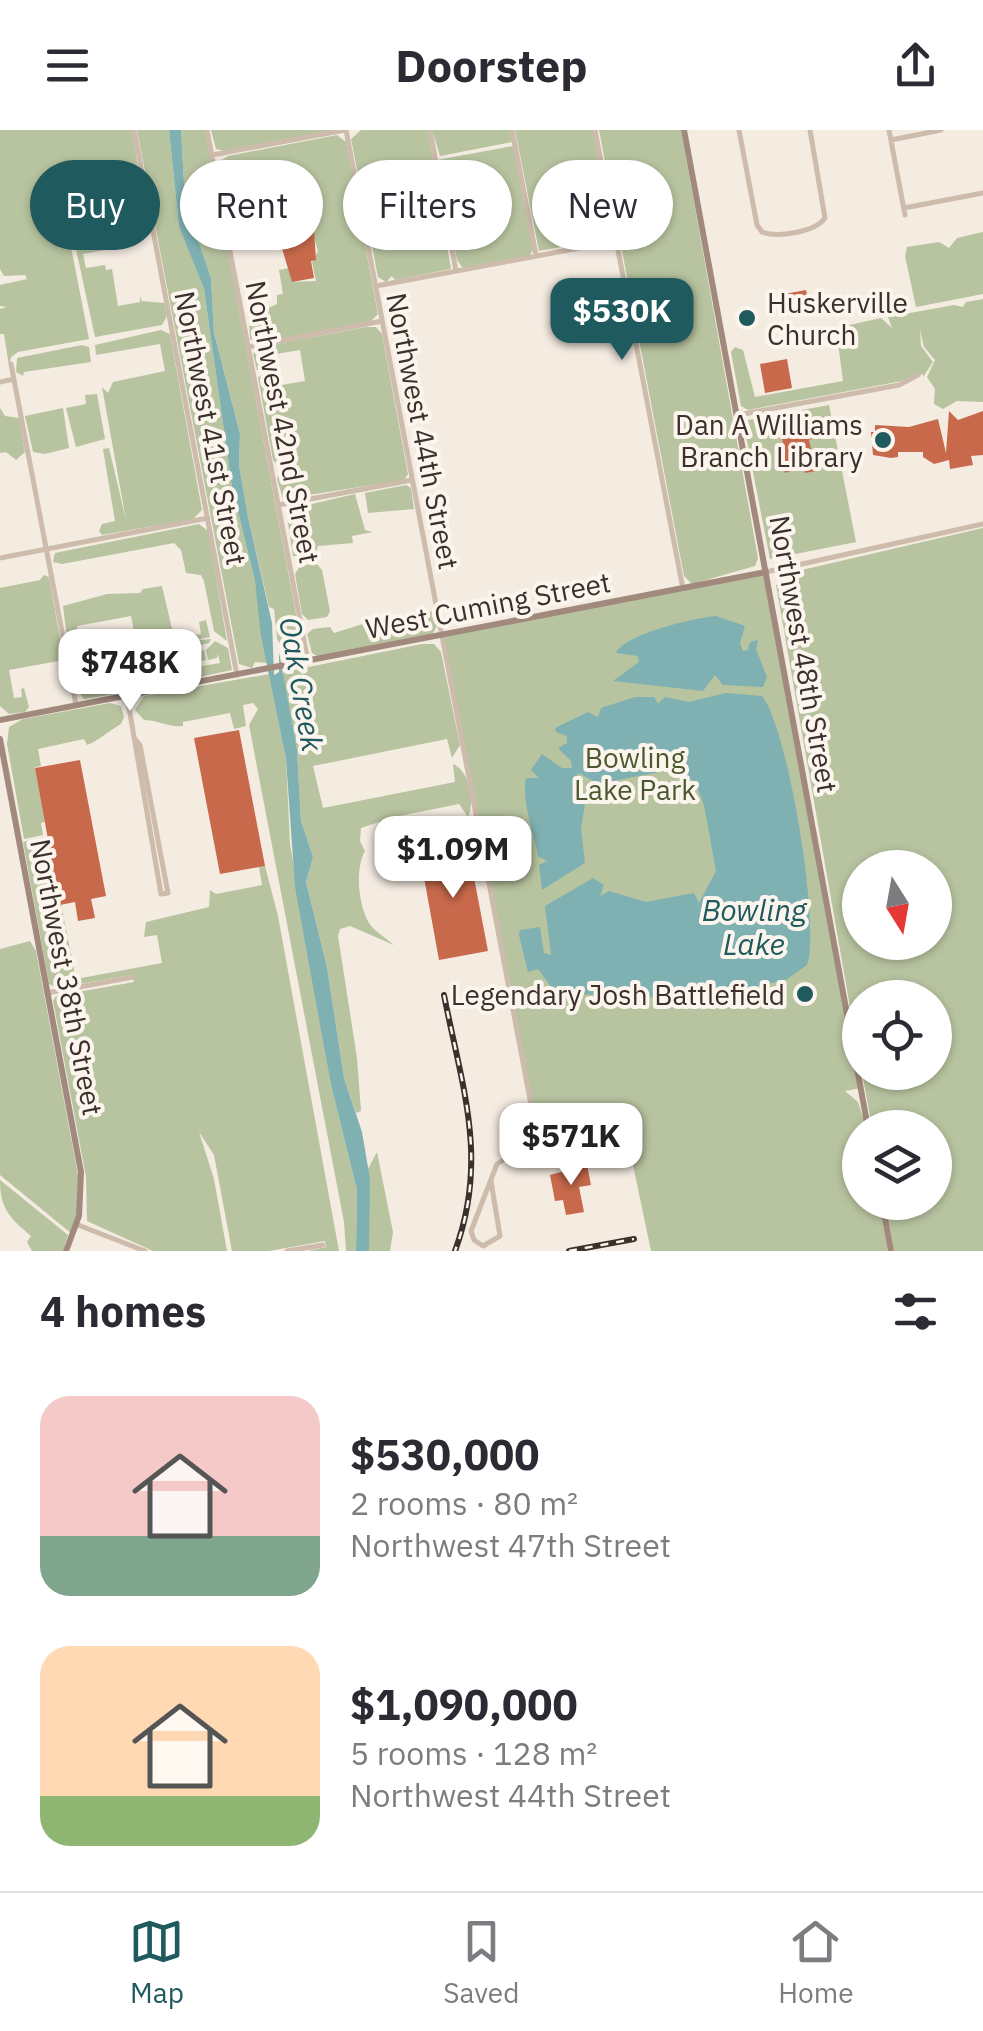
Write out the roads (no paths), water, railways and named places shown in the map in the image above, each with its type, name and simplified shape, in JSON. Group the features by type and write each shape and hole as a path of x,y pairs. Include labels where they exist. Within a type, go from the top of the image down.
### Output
{"main road":[{"name":"Northwest 48th Street","path":"684,130 865,1110"},
{"name":"West Cuming Street","path":"0,720 766,572"},
{"name":"Northwest 38th Street","path":"0,738 81,1172 78,1224"},
{"path":"885,1220 891,1251"},
{"path":"66,1251 78,1224"}],"street":[{"name":"Northwest 41st Street","path":"134,130 237,675"},
{"name":"Northwest 42nd Street","path":"207,130 308,662"},
{"path":"212,155 346,130"},
{"name":"Northwest 44th Street","path":"346,130 540,1152"},
{"path":"430,130 456,271"},
{"path":"512,130 536,256"},
{"path":"596,130 601,160"},
{"path":"739,130 762,232 773,235 824,222 826,212 810,130"},
{"path":"889,130 904,211 983,193"},
{"path":"891,140 941,130"},
{"path":"376,286 566,250"},
{"path":"618,250 683,589"},
{"path":"248,347 382,321"},
{"path":"11,364 76,705"},
{"path":"738,415 899,384 918,375"},
{"path":"0,382 14,379"},
{"path":"278,505 412,480"},
{"path":"0,558 208,518"},
{"name":"West Cuming Street","path":"766,572 983,524"},
{"path":"127,696 135,739 140,745 164,893"},
{"path":"47,993 133,977"},
{"path":"490,1181 500,1236 483,1246 474,1240 471,1231 490,1181 500,1161 552,1150"},
{"path":"78,1224 144,1251"},
{"path":"287,1251 323,1244"}],"water":[{"name":"Oak Creek","path":"169,130 181,130 179,227"},
{"name":"Oak Creek","path":"188,250 202,250 211,278 214,333 240,434 239,465 272,623 274,675 279,672 279,652 297,750 301,821 313,857 306,882 327,967 344,1078 362,1132 370,1179 369,1251 356,1251 357,1190 331,1085 295,887 286,759 261,636 255,581 232,487 204,289"},
{"path":"716,616 745,626 740,643 743,651 748,650 750,642 758,640 756,649 767,677 763,687 723,685 715,675 703,691 613,681 639,662 638,656 616,653 632,639"},
{"name":"Bowling Lake","path":"726,693 762,696 782,746 806,872 810,912 807,965 786,980 688,1001 617,994 557,995 538,969 528,972 519,935 520,930 540,927 544,953 551,955 545,906 593,878 604,885 600,896 609,891 646,902 694,893 699,903 716,871 704,805 695,782 681,773 664,771 598,784 579,773 574,778 585,803 581,829 585,863 542,890 539,865 547,861 538,856 527,806 526,778 539,778 531,770 542,754 562,768 572,768 571,761 558,748 567,743 567,736 555,728 588,712 598,717 601,708 635,697 654,697 658,704 665,697 689,702"}],"railway":[{"path":"444,995 464,1092 471,1154 465,1217 455,1251"},
{"path":"569,1251 634,1239"}],"place":[{"name":"Huskerville Church","path":"747,318"},
{"name":"Dan A Williams Branch Library","path":"883,440"},
{"name":"Legendary Josh Battlefield","path":"805,994"}],"park label":[{"name":"Bowling Lake Park","path":"635,773"}]}
